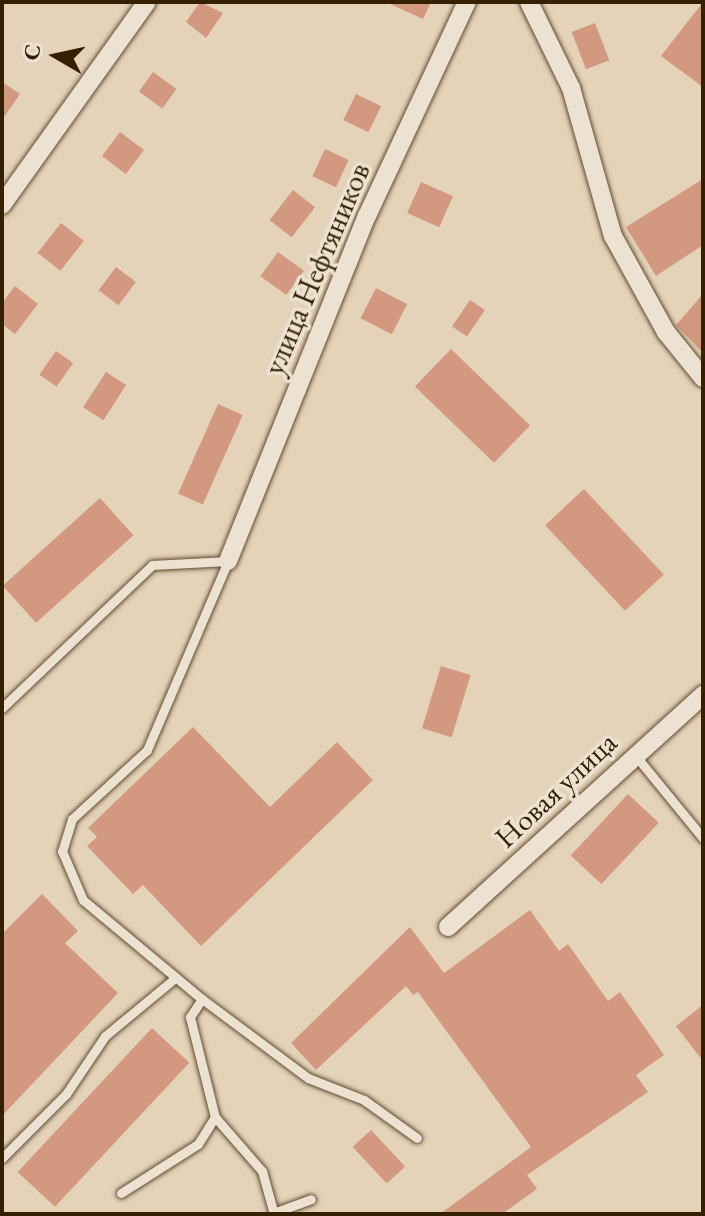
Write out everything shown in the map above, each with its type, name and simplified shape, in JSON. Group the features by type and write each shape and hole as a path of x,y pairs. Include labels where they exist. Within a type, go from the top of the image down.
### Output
{"street":[{"path":"2,205 147,2"},
{"name":"улица Нефтяников","path":"228,561 367,216 467,2"},
{"path":"529,2 571,88 613,236 666,332 703,378"},
{"name":"Новая улица","path":"448,927 703,695"}],"lane":[{"path":"2,708 152,565 228,561 147,750 72,819 62,851 83,900 175,978 308,1078 364,1100 417,1138"},
{"path":"635,755 703,838"},
{"path":"2,1158 66,1094 105,1036 175,978"},
{"path":"202,999 190,1017 215,1117 262,1171 275,1213 311,1199"},
{"path":"121,1193 198,1144 215,1117"}],"building":[{"path":"200,2 223,13 206,38 186,22"},
{"path":"386,2 431,2 423,19"},
{"path":"703,2 703,87 661,56"},
{"path":"595,23 609,60 586,69 572,32"},
{"path":"153,72 176,89 162,108 139,91"},
{"path":"2,82 20,94 2,120"},
{"path":"356,94 381,106 368,132 343,120"},
{"path":"120,132 144,150 126,174 102,156"},
{"path":"325,149 349,160 336,187 312,176"},
{"path":"703,179 703,245 656,276 626,227"},
{"path":"421,182 453,196 439,227 407,213"},
{"path":"293,190 315,207 292,237 270,220"},
{"path":"61,223 84,241 60,271 38,253"},
{"path":"278,252 304,271 286,295 260,276"},
{"path":"116,267 136,282 119,305 99,290"},
{"path":"15,286 38,304 15,334 2,324 2,303"},
{"path":"376,288 407,304 392,334 361,318"},
{"path":"703,294 703,353 676,325"},
{"path":"470,300 485,310 467,337 452,327"},
{"path":"451,349 530,425 494,463 415,386"},
{"path":"56,351 73,363 57,387 39,375"},
{"path":"106,372 126,385 103,420 83,407"},
{"path":"218,404 243,415 203,505 178,494"},
{"path":"584,489 664,575 625,611 545,525"},
{"path":"100,498 133,535 36,623 3,586"},
{"path":"441,666 471,675 452,737 422,728"},
{"path":"193,727 270,807 337,742 373,780 201,946 143,885 133,894 87,846 97,837 88,828"},
{"path":"628,794 659,823 601,884 571,855"},
{"path":"42,894 78,931 65,943 118,993 2,1116 2,934"},
{"path":"530,910 559,951 568,944 608,1001 620,992 664,1055 636,1075 648,1092 527,1175 537,1189 502,1214 440,1214 531,1147 418,992 413,995 406,986 316,1070 291,1043 410,927 444,973"},
{"path":"703,1005 703,1061 676,1026"},
{"path":"152,1028 189,1063 55,1207 18,1172"},
{"path":"371,1130 405,1167 387,1184 353,1147"}]}
